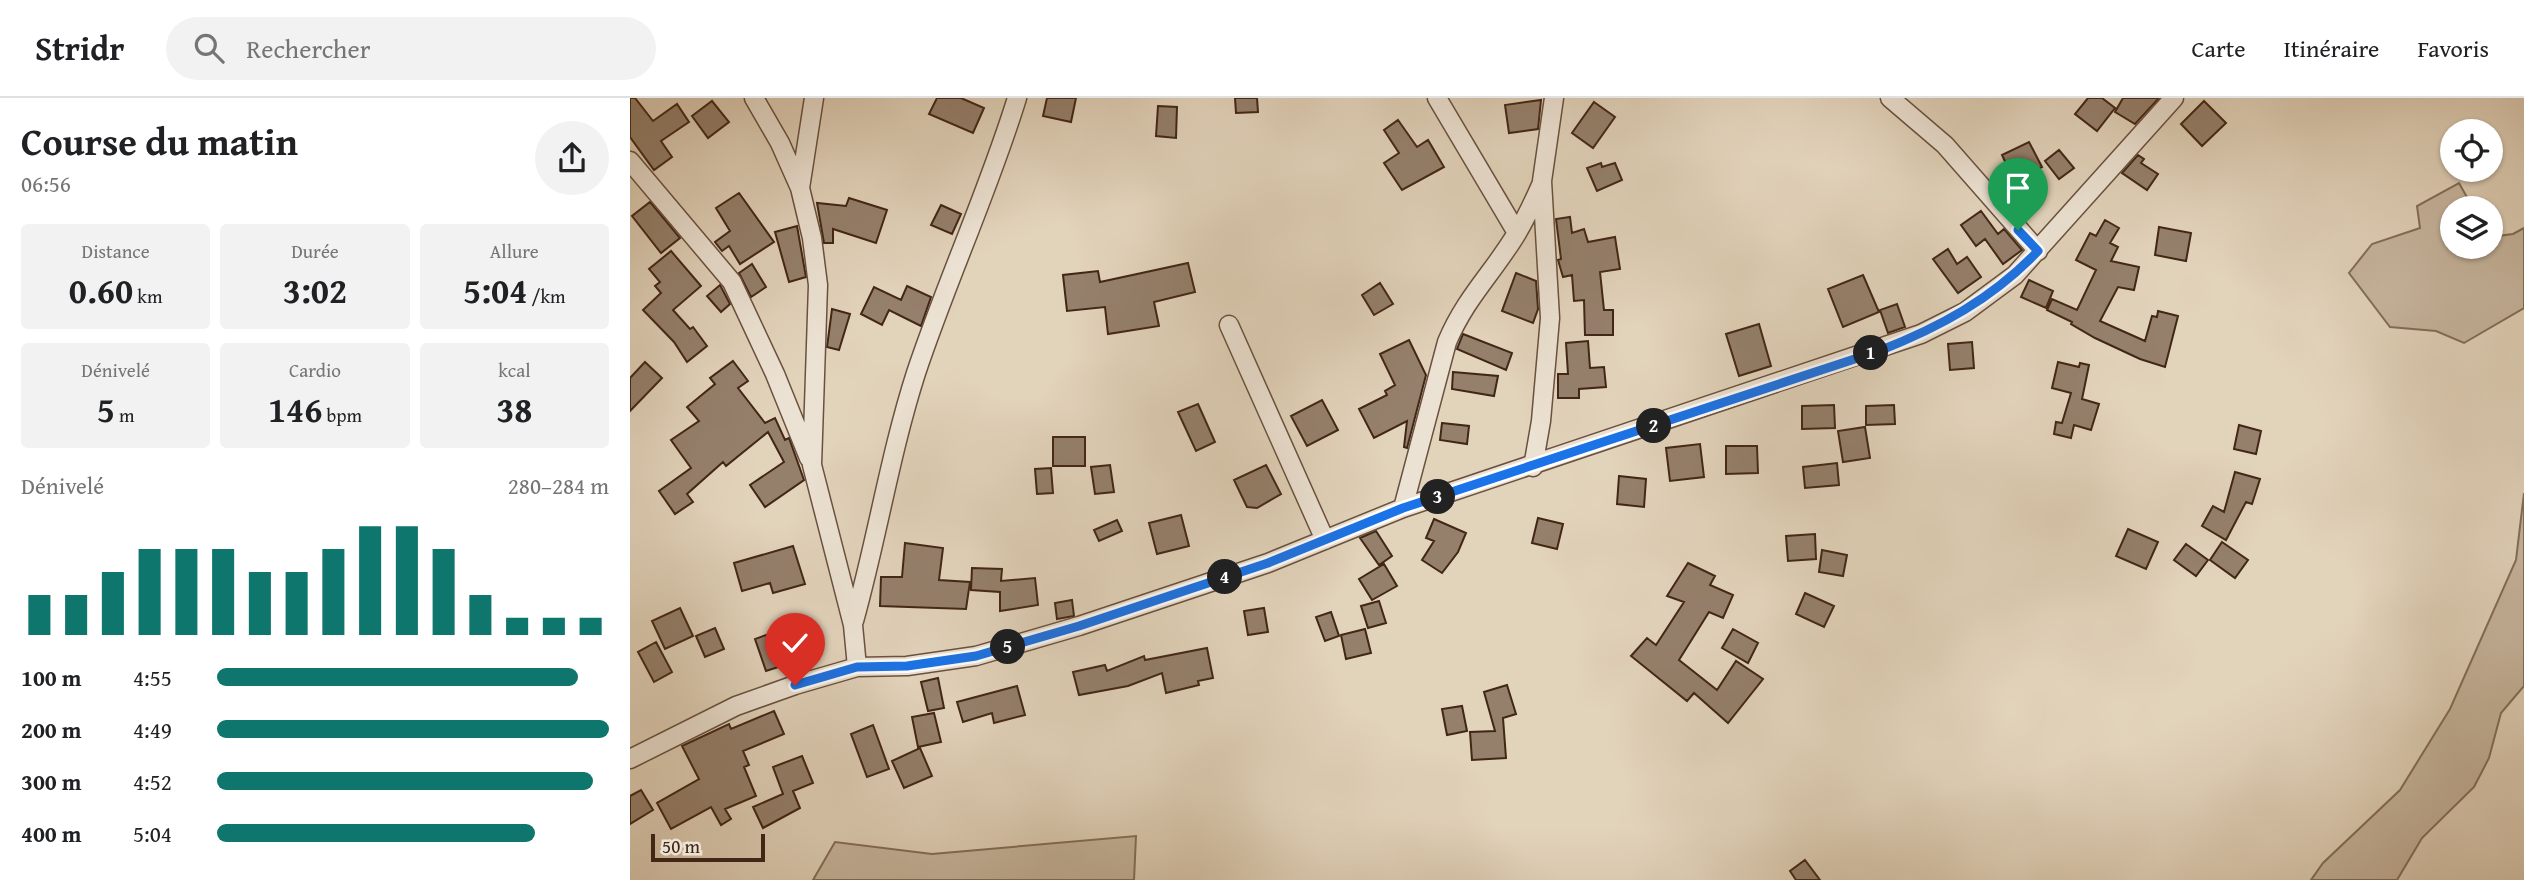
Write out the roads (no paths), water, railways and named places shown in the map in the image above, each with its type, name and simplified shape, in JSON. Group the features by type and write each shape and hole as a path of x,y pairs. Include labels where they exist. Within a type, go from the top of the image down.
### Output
{"street":[{"path":"754,98 780,143 800,188 812,238 818,285 812,465"},
{"path":"800,188 814,98"},
{"path":"853,625 881,518 895,447 917,372 1001,151 1017,98"},
{"path":"1437,98 1517,233"},
{"path":"1533,467 1542,421 1550,318 1542,181 1554,98"},
{"path":"1890,98 1945,145 2038,251"},
{"path":"630,759 736,706 857,667 907,666 976,656 1104,618 1268,563 1403,508 1533,467 1922,334 1990,295 2038,251 2174,98"},
{"path":"630,161 732,282 775,374 812,465 853,625 857,667"},
{"path":"1403,508 1452,330 1482,279 1517,233 1542,181"},
{"path":"1229,325 1325,540"}]}
